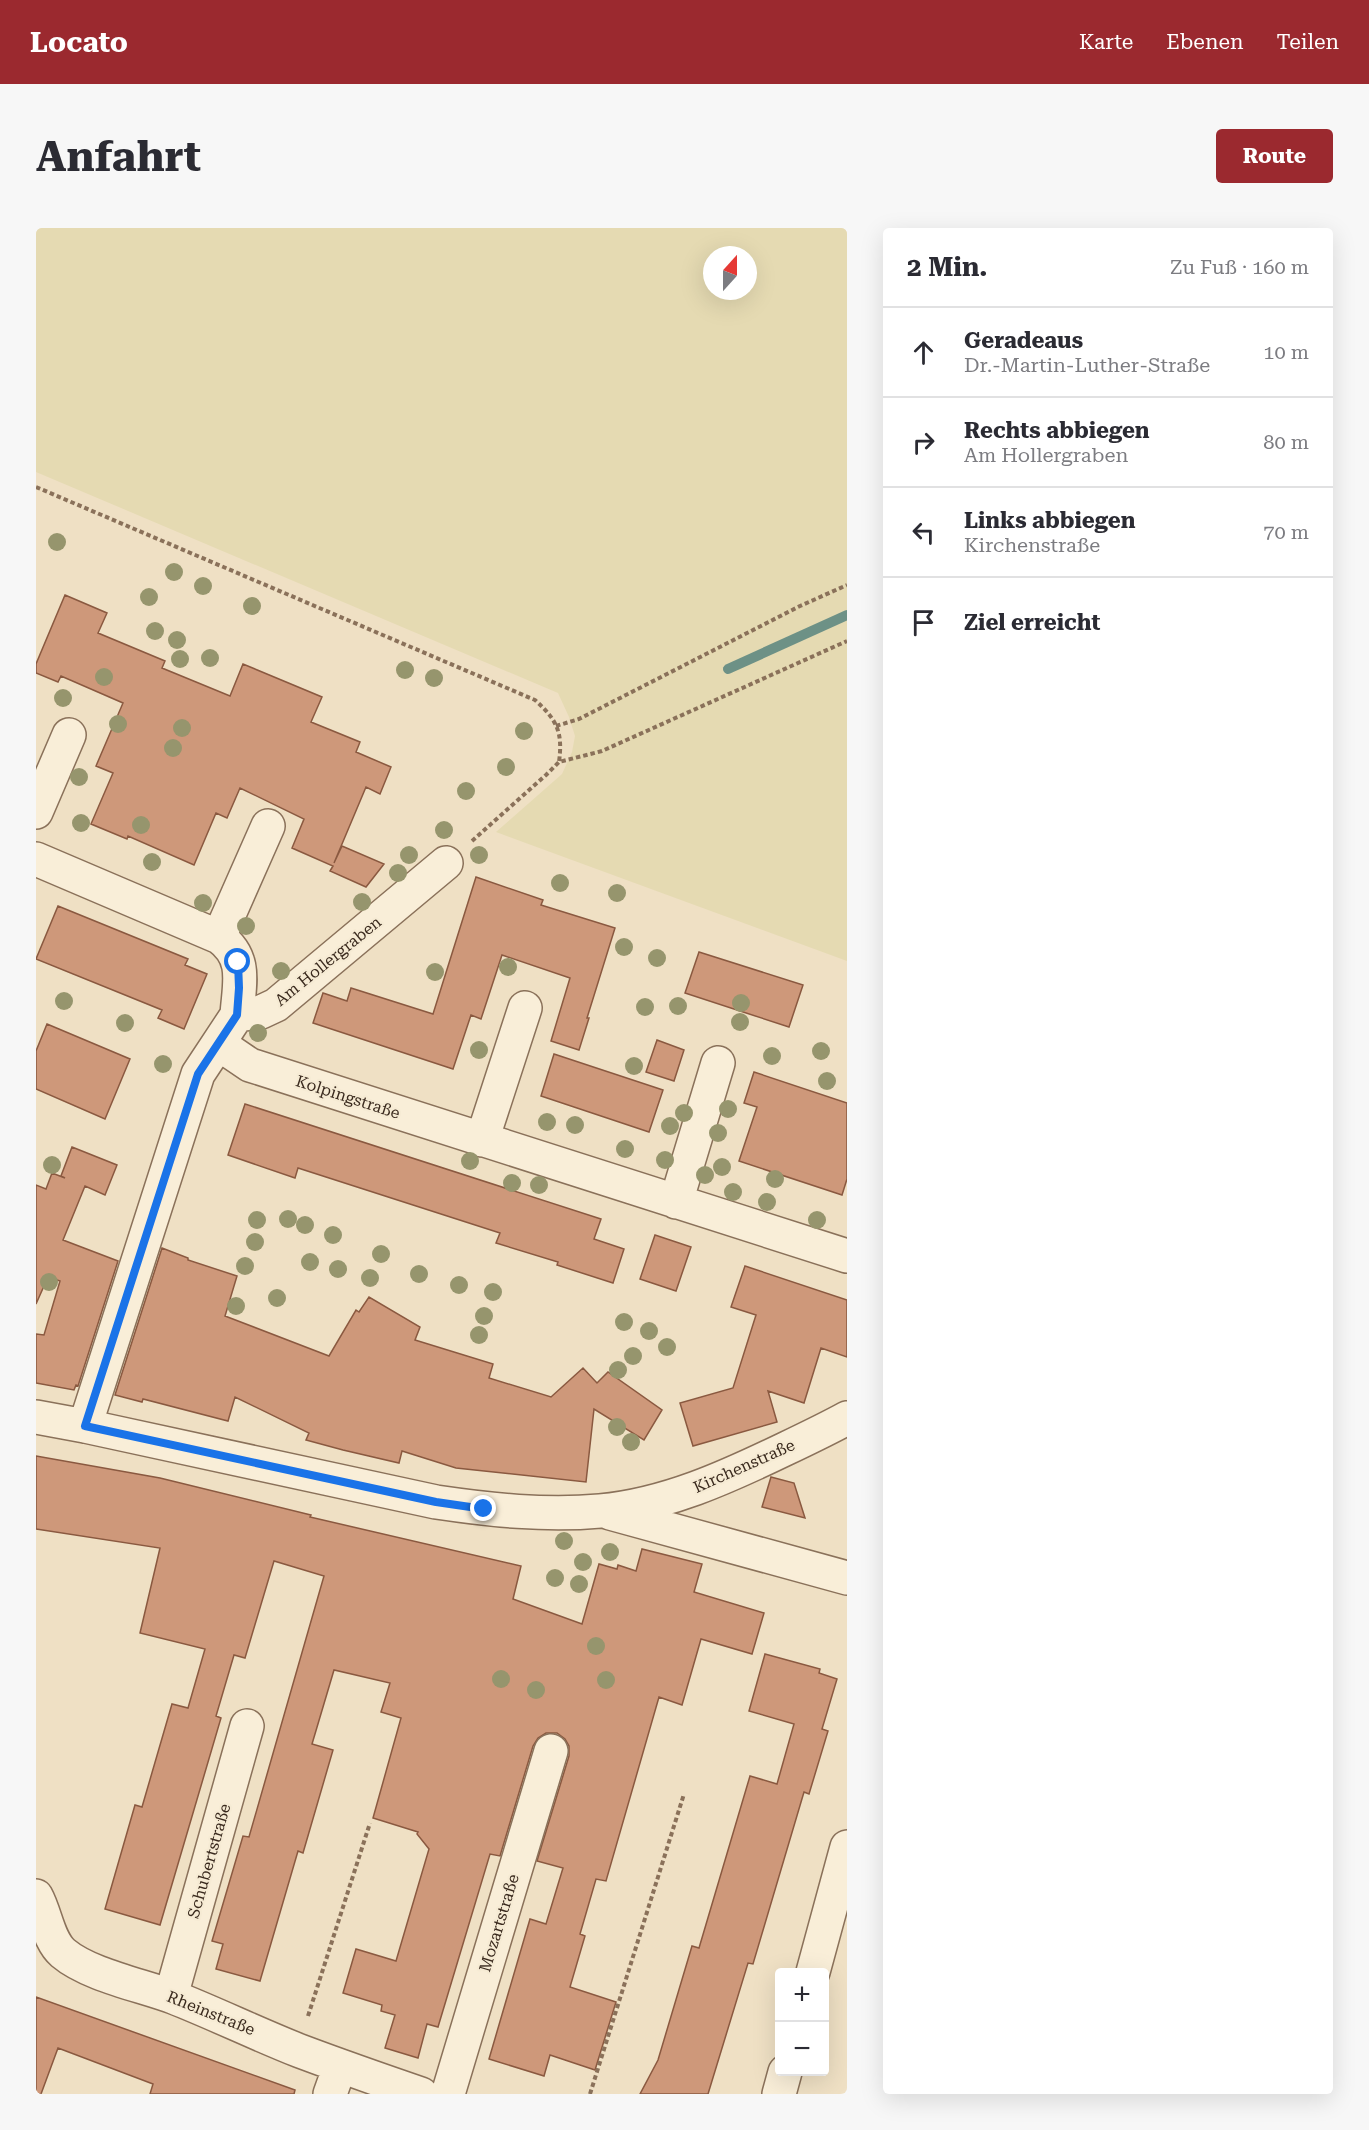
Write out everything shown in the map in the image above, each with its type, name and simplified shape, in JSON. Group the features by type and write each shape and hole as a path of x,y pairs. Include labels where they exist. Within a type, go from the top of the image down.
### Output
{"street":[{"path":"36,812 69,735"},
{"path":"219,937 268,826"},
{"path":"36,859 219,937 229,944 238,962 237,1015 198,1074 85,1426"},
{"name":"Am Hollergraben","path":"237,1015 261,1012 276,1005 446,863"},
{"path":"482,1140 525,1008"},
{"name":"Kolpingstraße","path":"219,1044 250,1065 847,1257"},
{"path":"676,1202 718,1063"},
{"name":"Kirchenstraße","path":"36,1417 436,1502 484,1509 531,1512 602,1511 654,1501 708,1485 847,1418"},
{"name":"Kirchenstraße","path":"602,1511 847,1578"},
{"name":"Schubertstraße","path":"171,1996 247,1726"},
{"name":"Mozartstraße","path":"448,2094 528,1807 551,1752"},
{"path":"814,1968 847,1847"},
{"name":"Rheinstraße","path":"36,1896 43,1908 55,1944 71,1959 91,1969 171,1996 234,2021 297,2050 335,2080 420,2094"},
{"path":"779,2094 784,2076"}],"path":[{"path":"36,487 535,700 548,711 556,726 561,742 559,762"},
{"path":"556,726 579,719 800,606 847,585"},
{"path":"446,863 559,762 602,751 847,641"},
{"path":"590,2094 684,1794"},
{"path":"297,2050 370,1823"}],"shaded area":[{"path":"36,228 847,228 847,961 496,832 562,774 572,752 575,736 558,693 36,472"}],"building":[{"path":"65,595 107,613 98,633 165,661 162,668 230,696 243,664 322,697 311,722 360,742 356,752 391,767 380,794 366,787 334,863 342,846 384,864 366,887 330,871 333,866 292,848 304,819 240,788 227,818 216,813 194,865 128,836 127,839 91,824 113,773 96,766 123,703 61,676 58,682 36,673 36,664"},
{"path":"476,877 543,900 541,905 615,928 579,1050 551,1041 570,978 502,955 481,1019 471,1015 453,1069 313,1023 323,993 347,1001 351,988 433,1014"},
{"path":"58,906 188,959 185,965 207,974 184,1029 158,1018 162,1010 36,959"},
{"path":"699,952 803,985 789,1027 685,993"},
{"path":"47,1024 130,1059 105,1119 36,1089 36,1051"},
{"path":"657,1040 684,1050 674,1081 646,1072"},
{"path":"554,1054 663,1090 649,1132 541,1096"},
{"path":"754,1072 847,1103 847,1179 842,1195 739,1161 757,1107 744,1103"},
{"path":"245,1104 601,1219 594,1239 624,1249 613,1283 557,1265 558,1262 496,1243 500,1233 298,1168 295,1178 228,1155"},
{"path":"72,1147 117,1165 105,1195 85,1186 63,1240 118,1261 78,1386 76,1385 74,1390 36,1383 36,1334 44,1335 60,1281 48,1277 36,1304 36,1185 46,1189 52,1173 65,1178 61,1176"},
{"path":"655,1235 691,1247 676,1291 640,1279"},
{"path":"162,1248 188,1258 188,1260 237,1276 225,1316 329,1356 356,1310 359,1312 369,1297 420,1327 415,1340 493,1364 489,1378 551,1397 583,1368 597,1383 608,1372 662,1410 644,1440 594,1409 586,1482 456,1468 402,1451 399,1463 343,1450 306,1440 309,1433 235,1397 228,1421 143,1399 142,1402 115,1395"},
{"path":"745,1266 847,1300 847,1357 821,1348 804,1403 768,1391 777,1422 693,1446 680,1403 733,1388 756,1315 731,1307"},
{"path":"36,1456 160,1478 311,1515 310,1517 521,1566 513,1599 582,1624 599,1564 617,1569 618,1565 636,1571 642,1549 702,1564 694,1592 764,1613 752,1654 701,1639 682,1705 659,1697 606,1881 596,1879 580,1934 585,1936 570,1987 616,2002 595,2070 550,2055 544,2076 489,2059 530,1919 546,1924 563,1868 537,1861 569,1756 569,1746 565,1739 557,1733 546,1733 538,1738 533,1746 500,1856 490,1854 438,2027 427,2024 418,2058 385,2048 395,2015 381,2011 382,2005 343,1993 356,1949 396,1961 429,1849 417,1834 418,1832 373,1818 401,1718 381,1712 390,1683 334,1670 312,1744 333,1750 303,1853 298,1851 260,1981 216,1969 223,1944 212,1941 243,1836 249,1837 324,1576 274,1561 245,1658 234,1655 216,1716 221,1718 160,1925 105,1909 135,1805 142,1807 172,1704 188,1708 205,1649 140,1633 160,1548 36,1529"},
{"path":"771,1477 794,1483 805,1518 762,1507"},
{"path":"765,1654 820,1669 819,1673 837,1679 822,1729 828,1731 809,1794 804,1792 753,1964 748,1963 708,2094 640,2094 658,2060 692,1946 699,1948 750,1776 777,1784 794,1724 749,1711"},
{"path":"36,1997 295,2090 294,2094 150,2094 153,2084 58,2048 41,2094 36,2094"}],"waterway":[{"path":"728,669 847,615"}],"route":[{"path":"238,962 240,973 237,1015 198,1074 85,1426 436,1502 484,1509"}]}
